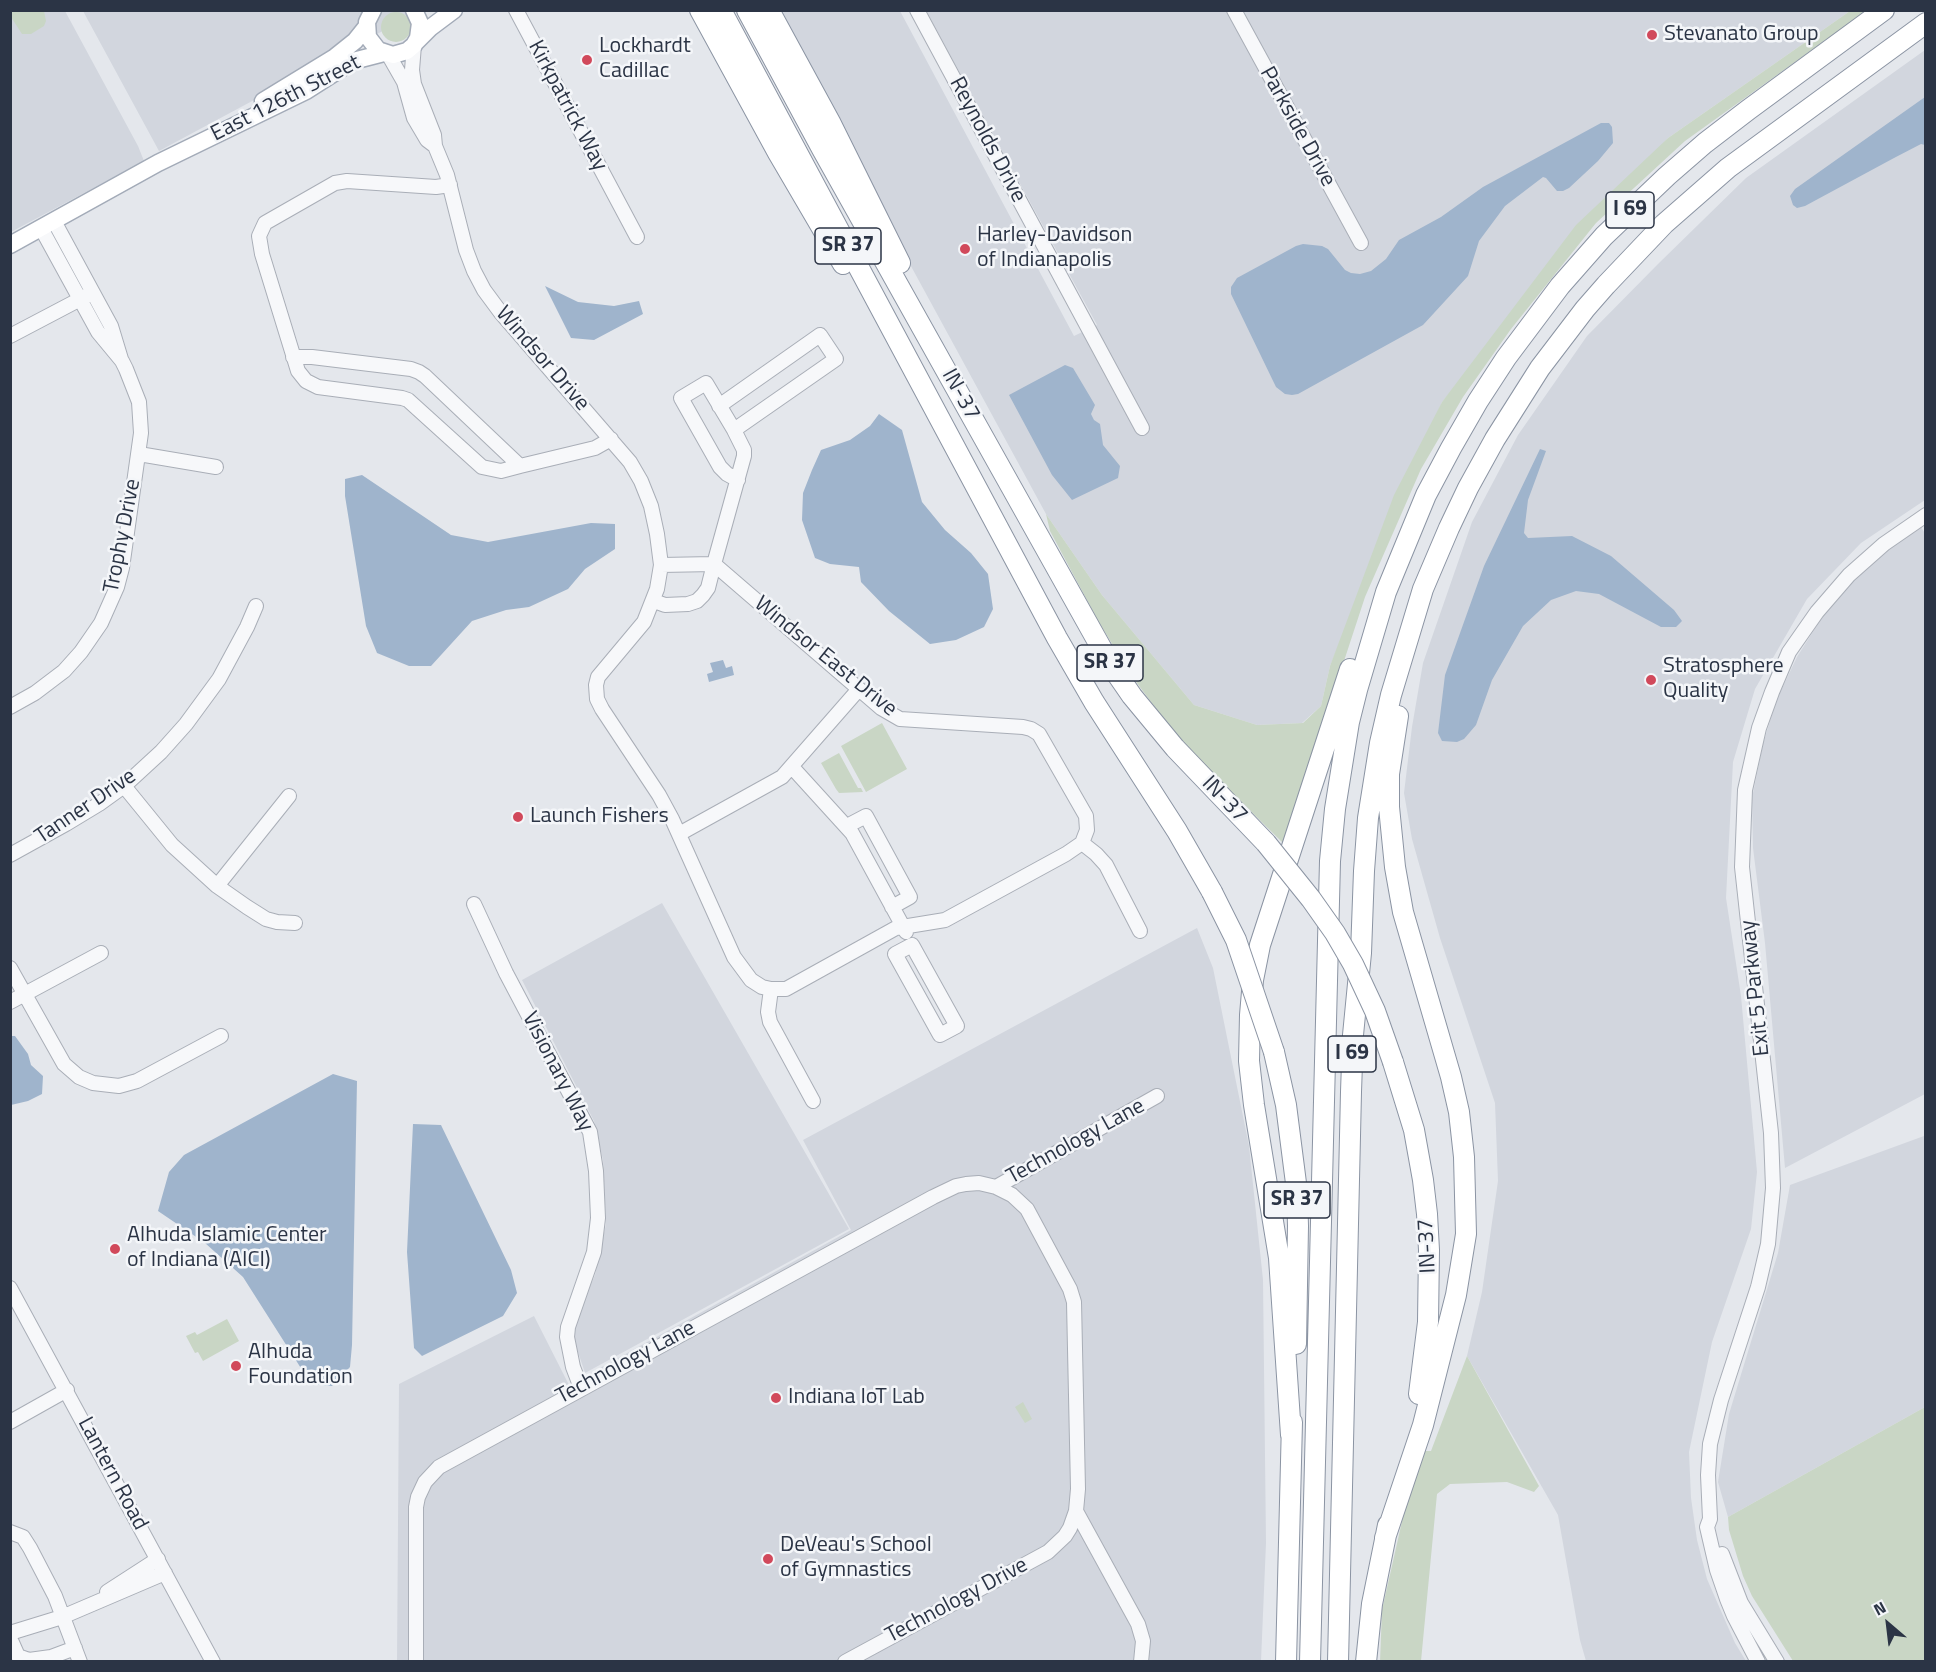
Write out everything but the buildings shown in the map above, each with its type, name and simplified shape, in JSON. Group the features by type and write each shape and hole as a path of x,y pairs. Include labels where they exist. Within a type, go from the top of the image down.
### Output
{"highway":[{"path":"700,10 778,153 920,400 964,465"},
{"name":"IN-37","path":"722,10 1057,638 1094,702 1177,831 1236,940 1274,1052 1283,1088 1292,1139 1298,1209 1296,1383 1291,1435 1286,1662"},
{"name":"IN-37","path":"747,10 1112,667 1132,696 1175,748 1266,843 1298,882 1335,933 1353,964 1375,1011 1414,1130 1424,1180 1430,1250 1430,1285 1420,1387 1372,1604 1366,1662"},
{"path":"769,10 842,146 922,309 966,406"},
{"name":"I 69","path":"1310,1662 1330,861 1335,809 1349,722 1382,605 1406,540 1426,495 1451,448 1506,358 1560,286 1630,210 1690,156 1748,110 1884,10"},
{"name":"I 69","path":"1338,1662 1353,1035 1361,953 1364,871 1368,818 1382,734 1414,614 1449,528 1479,466 1540,368 1585,309 1664,224 1728,168 1926,23"},
{"path":"1385,1538 1423,1425 1456,1295 1466,1234 1464,1157 1459,1112 1398,888 1390,829 1389,774 1407,652 1479,466"},
{"path":"1291,1435 1279,1258 1249,1061 1253,980 1270,908 1347,677 1359,646 1382,605"}],"main road":[{"path":"414,10 419,18 420,28 415,44"},
{"path":"415,44 435,24 454,10"},
{"path":"368,17 367,33 372,44 386,54"},
{"name":"East 126th Street","path":"10,245 188,148 327,63 355,41 368,17"},
{"name":"East 126th Street","path":"188,148 306,91 353,61 402,53 415,44"}],"street":[{"name":"Kirkpatrick Way","path":"516,10 638,237"},
{"name":"Reynolds Drive","path":"917,10 1142,428"},
{"name":"Parkside Drive","path":"1234,10 1361,243"},
{"name":"Windsor Drive","path":"415,44 412,70 414,84 434,135 435,146 450,185 474,271 484,290 501,313 634,469 651,506 661,565 654,601 644,622 598,677 595,692 602,709 659,795 734,957 751,980 762,987 771,989"},
{"name":"Windsor Drive","path":"386,54 404,82 414,118 427,140 435,146"},
{"path":"450,185 342,181 265,223 260,230 259,242 301,377 318,387 408,400 482,467 501,471 595,448 610,439"},
{"name":"Trophy Drive","path":"11,706 35,693 64,671 81,652 101,623 117,587 122,568 141,434 141,410 111,326 86,296 48,225"},
{"path":"10,336 86,296"},
{"path":"719,406 820,335 836,359 734,430"},
{"path":"293,357 312,357 411,369 419,372 520,466"},
{"path":"654,601 665,605 688,604 704,595 708,588 738,480 744,456 744,450 734,430 706,383 681,398 720,467 738,480"},
{"path":"139,454 216,467"},
{"name":"Exit 5 Parkway","path":"1758,1662 1734,1616 1722,1584 1707,1527 1710,1519 1708,1475 1710,1444 1721,1400 1758,1287 1768,1244 1773,1188 1771,1133 1742,867 1745,790 1762,719 1793,646 1817,612 1849,575 1884,544 1926,515"},
{"path":"661,565 714,564"},
{"name":"Windsor East Drive","path":"714,564 888,714 900,719 1023,727 1039,734 1086,816 1087,830 1082,843"},
{"name":"Tanner Drive","path":"10,855 85,813 124,786 161,752 207,697 228,664 256,606"},
{"path":"679,834 776,781 792,767 859,689"},
{"path":"792,767 847,826 892,907 957,1026 940,1035 895,954 912,945"},
{"path":"124,786 172,844 217,886 266,919 295,923"},
{"path":"217,886 289,796"},
{"path":"847,826 866,816 910,897 892,907"},
{"path":"813,1101 770,1022 768,1012 771,989 786,989 902,926 945,920 1056,860 1082,843 1106,865 1140,931"},
{"name":"Visionary Way","path":"474,904 506,973 590,1132 596,1172 598,1218 594,1252 568,1327 573,1367 581,1388"},
{"path":"10,1002 101,953"},
{"path":"10,968 64,1064 79,1077 100,1085 119,1086 137,1081 221,1036"},
{"name":"Technology Lane","path":"996,1187 1157,1096"},
{"name":"Technology Lane","path":"416,1662 416,1512 418,1497 434,1471 450,1459 948,1189 972,1183 996,1187 1012,1195 1027,1209 1070,1289 1074,1302 1078,1489 1076,1511 1065,1536"},
{"name":"Lantern Road","path":"10,1288 213,1662"},
{"path":"10,1422 67,1390"},
{"path":"1076,1511 1138,1624 1143,1641 1141,1662"},
{"name":"Exit 5 Parkway","path":"1710,1519 1715,1526 1722,1554 1736,1592 1777,1662"},
{"path":"10,1532 18,1534 26,1541 55,1596 78,1655 29,1660 18,1656 10,1638"},
{"name":"Technology Drive","path":"845,1662 1048,1552 1065,1536"},
{"path":"90,1604 158,1559"},
{"path":"10,1633 62,1617 165,1573"}],"shaded area":[{"path":"11,11 65,11 144,161 11,232"},
{"path":"83,11 420,11 159,151"},
{"path":"772,11 900,11 1074,336 1097,325 926,11 1850,11 1668,138 1442,402 1330,666 1321,706 1302,723 1257,725 1194,705 1102,595 1046,514"},
{"path":"1925,50 1925,500 1861,543 1807,599 1755,689 1733,762 1726,898 1741,996 1757,1172 1751,1229 1712,1342 1689,1452 1691,1498 1697,1540 1707,1579 1735,1643 1746,1661 1586,1661 1580,1640 1558,1515 1467,1356 1482,1292 1498,1181 1495,1103 1440,938 1412,839 1404,793 1423,663 1472,522 1518,435 1587,336 1746,178"},
{"path":"1921,527 1926,535 1925,1094 1785,1168 1765,943 1753,848 1752,798 1763,744 1776,701 1797,657 1821,619 1849,581 1889,548"},
{"path":"662,903 849,1229 585,1373 571,1331 595,1275 606,1224 603,1160 594,1121 522,980"},
{"path":"1197,928 1213,968 1249,1146 1263,1280 1266,1543 1261,1661 397,1662 399,1384 534,1316 569,1385 851,1230 803,1140"},
{"path":"1924,1136 1925,1407 1728,1517 1718,1482 1729,1414 1778,1253 1790,1185"}],"green space":[{"path":"10,11 44,11 46,21 44,26 31,34 22,34 11,17"},
{"path":"1850,11 1866,11 1685,141 1596,223 1511,329 1463,397 1421,469 1365,597 1284,844 1213,774 1168,725 1131,675 1097,619 1050,531 1046,514 1102,595 1194,705 1257,725 1303,723 1321,706 1330,666 1394,495 1442,402 1576,225 1668,138"},
{"path":"396,12 407,16 411,27 407,38 396,42 385,38 381,27 385,16"},
{"path":"882,723 907,769 866,792 841,746"},
{"path":"839,753 858,788 861,788 863,792 839,793 836,789 821,763"},
{"path":"227,1319 239,1341 203,1361 198,1352 195,1353 186,1336 195,1332 197,1335"},
{"path":"1467,1356 1539,1486 1534,1492 1507,1482 1450,1484 1437,1494 1421,1661 1380,1662 1382,1610 1403,1517 1423,1451 1431,1451"},
{"path":"1023,1402 1032,1419 1025,1423 1015,1407"},
{"path":"1925,1407 1925,1661 1793,1661 1752,1596 1743,1576 1729,1530 1728,1517"}],"water":[{"path":"1925,97 1925,145 1921,144 1805,206 1797,208 1793,205 1790,196 1795,189"},
{"path":"1601,123 1609,123 1612,127 1613,143 1598,161 1563,191 1557,191 1543,177 1505,206 1479,241 1468,276 1423,325 1298,394 1285,394 1276,387 1231,294 1231,287 1237,278 1303,244 1328,249 1345,270 1351,273 1360,274 1371,271 1386,259 1399,240 1441,217 1483,187"},
{"path":"545,286 578,302 614,306 639,301 643,314 594,340 571,338"},
{"path":"1065,365 1073,368 1095,405 1091,414 1100,424 1103,445 1120,466 1118,478 1072,500 1052,475 1009,395"},
{"path":"879,414 902,430 922,502 945,530 971,553 988,574 993,609 984,627 956,640 930,644 889,611 861,582 859,567 830,564 815,558 802,520 803,493 821,450 850,440 870,426"},
{"path":"1540,449 1546,451 1528,500 1524,533 1528,538 1572,536 1611,556 1674,610 1682,621 1676,627 1661,627 1599,594 1576,591 1551,600 1523,626 1492,680 1476,725 1464,739 1457,742 1442,741 1438,733 1445,675 1484,566"},
{"path":"362,475 451,535 488,542 591,523 615,524 615,549 585,569 568,589 529,607 506,610 472,621 431,666 409,666 377,653 366,626 345,496 345,479"},
{"path":"723,660 726,668 732,666 734,675 709,682 707,674 713,672 710,663"},
{"path":"11,1036 15,1036 28,1054 31,1065 43,1076 42,1094 28,1101 11,1105"},
{"path":"333,1074 357,1081 352,1345 350,1367 332,1386 311,1384 243,1277 205,1243 158,1211 169,1172 184,1155"},
{"path":"413,1124 441,1125 511,1270 517,1293 503,1316 422,1356 414,1348 407,1252"}],"place":[{"name":"Stevanato Group","path":"1652,35"},
{"name":"Lockhardt Cadillac","path":"587,60"},
{"name":"Harley-Davidson of Indianapolis","path":"965,249"},
{"name":"Stratosphere Quality","path":"1651,680"},
{"name":"Launch Fishers","path":"518,817"},
{"name":"Alhuda Islamic Center of Indiana (AICI)","path":"115,1249"},
{"name":"Alhuda Foundation","path":"236,1366"},
{"name":"Indiana IoT Lab","path":"776,1398"},
{"name":"DeVeau's School of Gymnastics","path":"768,1559"}]}
